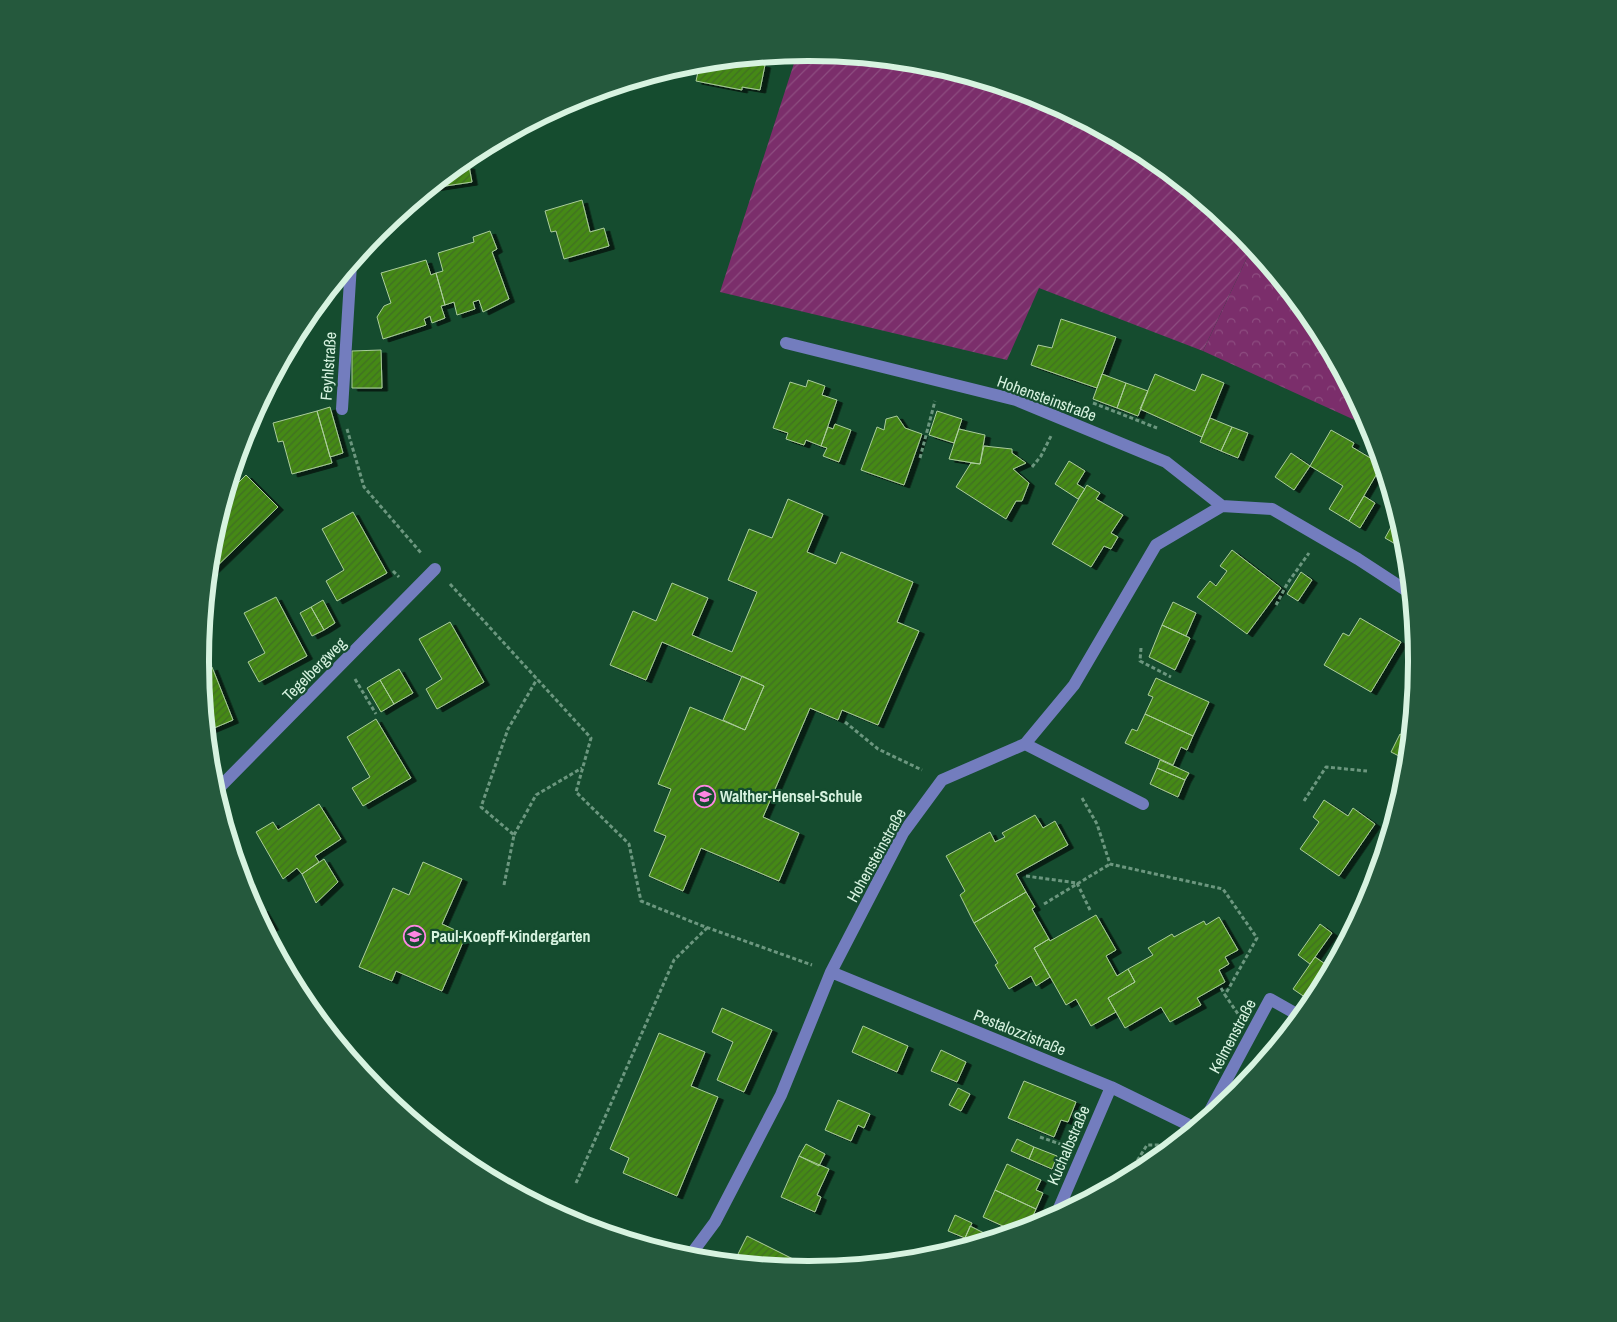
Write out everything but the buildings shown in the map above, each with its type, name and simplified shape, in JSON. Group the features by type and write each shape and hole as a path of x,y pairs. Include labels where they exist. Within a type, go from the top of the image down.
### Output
{"street":[{"name":"Feyhlstraße","path":"342,409 350,275"},
{"name":"Hohensteinstraße","path":"786,343 1016,400 1166,462 1222,506"},
{"path":"942,780 1025,744 1074,685 1156,545 1222,506 1272,509 1358,559 1404,589"},
{"name":"Tegelbergweg","path":"222,785 436,569"},
{"path":"1025,744 1143,804"},
{"name":"Hohensteinstraße","path":"695,1250 715,1222 781,1096 831,972 903,833 942,780"},
{"name":"Pestalozzistraße","path":"831,972 1110,1087 1189,1125"},
{"name":"Kelmenstraße","path":"1214,1102 1270,1000 1294,1013"},
{"name":"Kuchalbstraße","path":"1060,1205 1110,1087"}],"path":[{"path":"920,458 936,397 943,382"},
{"path":"1093,403 1157,428"},
{"path":"342,409 364,487 436,569 591,738 576,792 629,844 641,900 708,927 831,972"},
{"path":"1032,467 1041,456 1060,419"},
{"path":"1276,605 1287,584 1320,537"},
{"path":"1141,648 1140,661 1171,677"},
{"path":"344,661 376,714"},
{"path":"514,835 481,807 508,729 537,679"},
{"path":"845,722 878,749 942,780"},
{"path":"1304,801 1326,767 1367,771"},
{"path":"504,885 514,835 536,795 582,768"},
{"path":"1097,824 1110,864"},
{"path":"1044,904 1110,864 1223,889 1256,938 1225,995"},
{"path":"1026,876 1077,883"},
{"path":"1077,883 1090,910"},
{"path":"576,1183 674,960 708,927"},
{"path":"1221,988 1251,1034"},
{"path":"1135,1164 1147,1145 1163,1145"},
{"path":"477,1161 478,1157"}],"green space":[{"path":"795,62 887,66 926,73 1001,93 1038,107 1074,123 1142,162 1204,210 1249,254 1203,351 1039,288 1007,360 720,292"},
{"path":"1249,254 1284,296 1307,328 1328,361 1359,422 1203,351"}],"place":[{"name":"Walther-Hensel-Schule","path":"704,796"},
{"name":"Paul-Koepff-Kindergarten","path":"415,936"}]}
